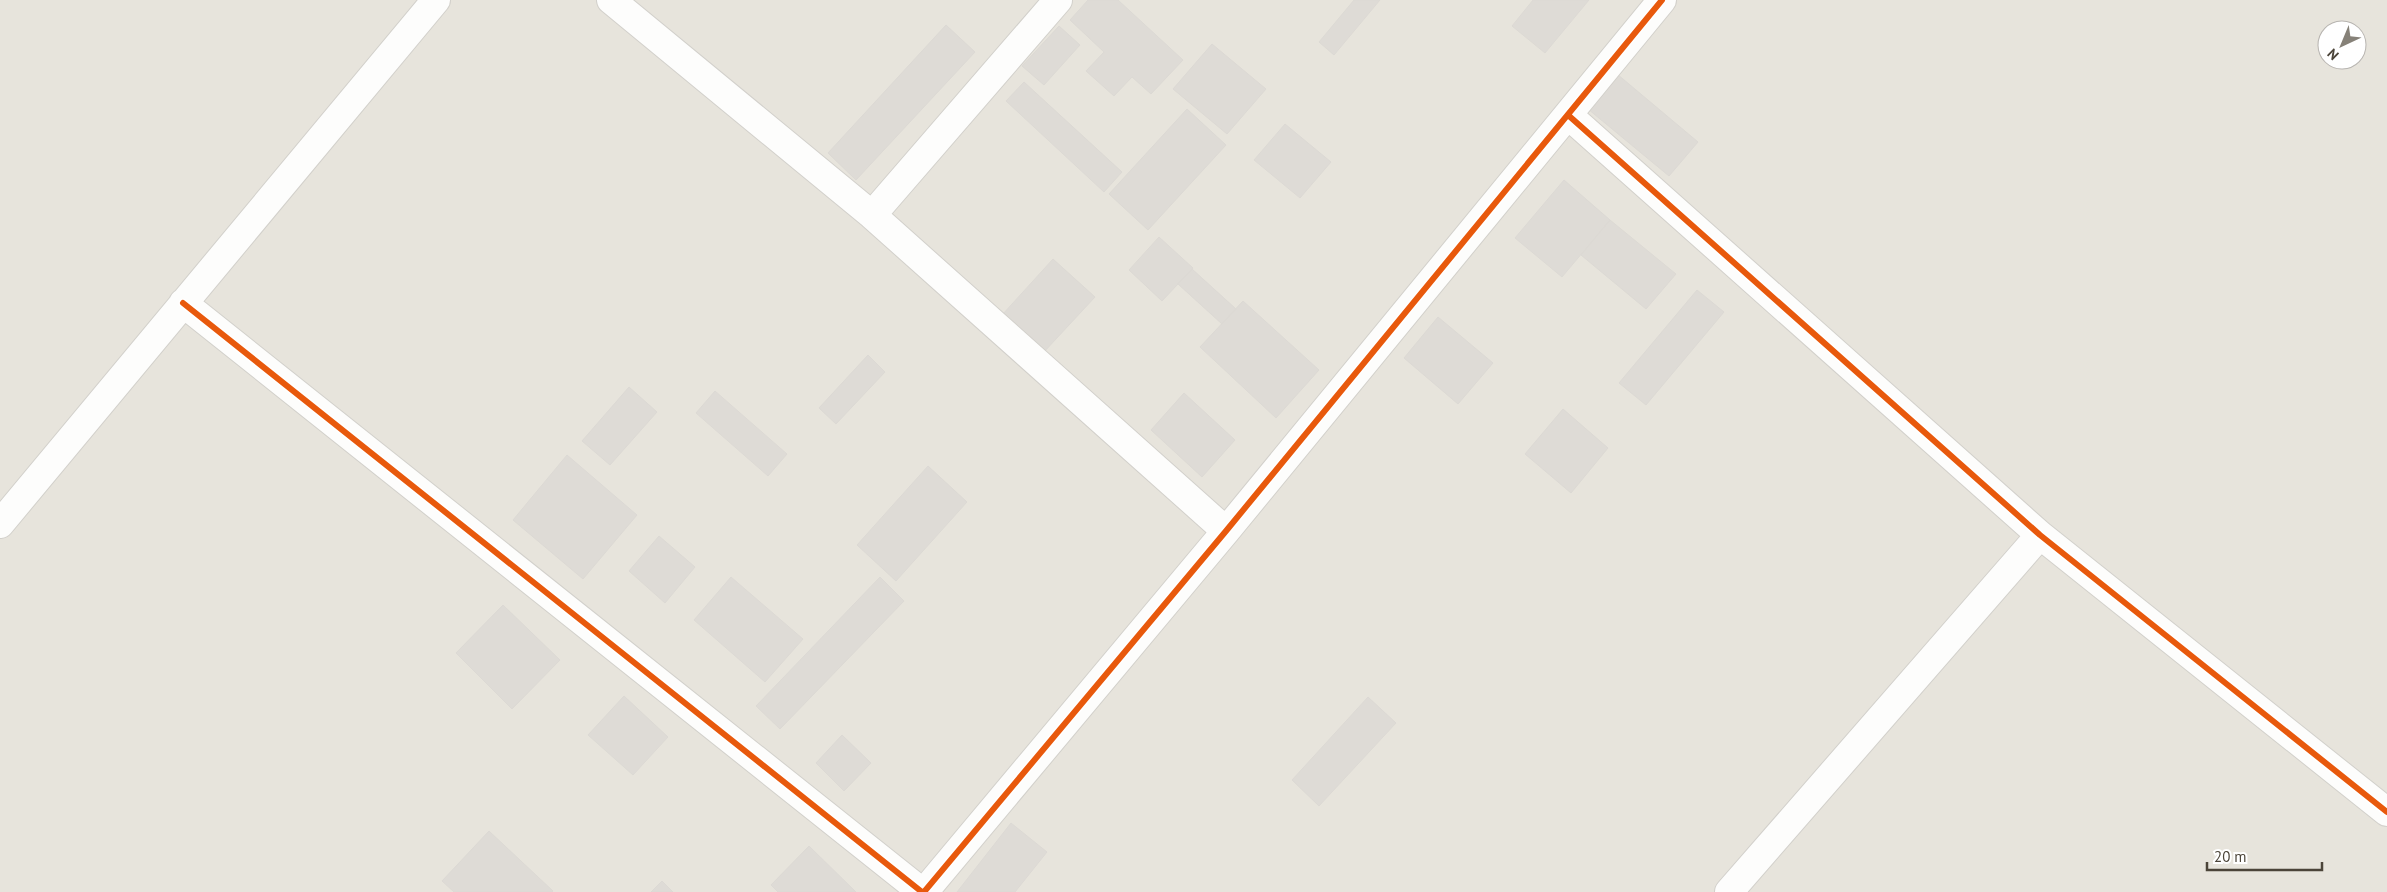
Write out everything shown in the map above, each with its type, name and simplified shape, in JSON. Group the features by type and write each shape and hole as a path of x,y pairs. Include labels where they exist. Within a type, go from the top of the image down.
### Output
{"street":[{"path":"0,524 436,0"},
{"path":"610,0 872,215 1226,531"},
{"path":"872,215 1058,0"},
{"path":"183,303 923,892 1226,531 1662,0"},
{"path":"1568,115 2040,535 2387,812"},
{"path":"1729,892 2040,535"}],"shaded area":[{"path":"0,0 2387,0 2387,892 0,892"}],"building":[{"path":"1088,0 1118,0 1183,60 1151,94 1132,77 1114,96 1086,71 1104,52 1070,20"},
{"path":"1354,0 1380,0 1334,55 1319,42"},
{"path":"1533,0 1589,0 1545,53 1512,26"},
{"path":"946,25 975,52 856,180 828,153"},
{"path":"1059,26 1080,45 1044,85 1022,66"},
{"path":"1212,44 1266,89 1227,134 1173,89"},
{"path":"1617,74 1698,142 1669,176 1588,109"},
{"path":"1024,82 1122,172 1104,192 1006,101"},
{"path":"1187,109 1226,145 1148,230 1109,194"},
{"path":"1285,124 1331,162 1300,198 1254,160"},
{"path":"1564,180 1610,220 1562,277 1515,238"},
{"path":"1610,220 1676,274 1646,309 1581,255"},
{"path":"1159,237 1193,268 1162,301 1129,270"},
{"path":"1053,259 1095,297 1043,353 1002,315"},
{"path":"1192,269 1236,309 1222,324 1178,284"},
{"path":"1697,290 1724,312 1646,405 1619,383"},
{"path":"1243,301 1319,370 1276,418 1200,347"},
{"path":"1438,317 1493,363 1458,404 1404,358"},
{"path":"868,355 885,372 836,424 819,408"},
{"path":"629,387 657,412 610,465 582,441"},
{"path":"715,391 787,454 768,476 696,413"},
{"path":"1184,393 1235,440 1202,477 1151,430"},
{"path":"1563,409 1608,448 1571,493 1525,454"},
{"path":"567,455 637,515 583,579 513,520"},
{"path":"928,466 967,502 896,581 857,545"},
{"path":"659,536 695,567 665,603 629,571"},
{"path":"731,577 803,639 765,682 694,620"},
{"path":"880,577 904,601 780,729 756,706"},
{"path":"503,605 560,660 512,709 456,653"},
{"path":"624,696 668,737 633,775 588,735"},
{"path":"1368,697 1396,723 1319,806 1292,780"},
{"path":"842,735 871,763 844,791 816,763"},
{"path":"1011,823 1047,852 1015,892 957,892"},
{"path":"489,831 553,891 454,892 442,881"},
{"path":"809,846 856,892 778,892 771,885"},
{"path":"662,881 673,892 651,892"}],"cycle path":[{"path":"924,892 1226,531 1662,0"},
{"path":"1568,115 2040,535 2387,812"},
{"path":"183,303 922,892"}]}
